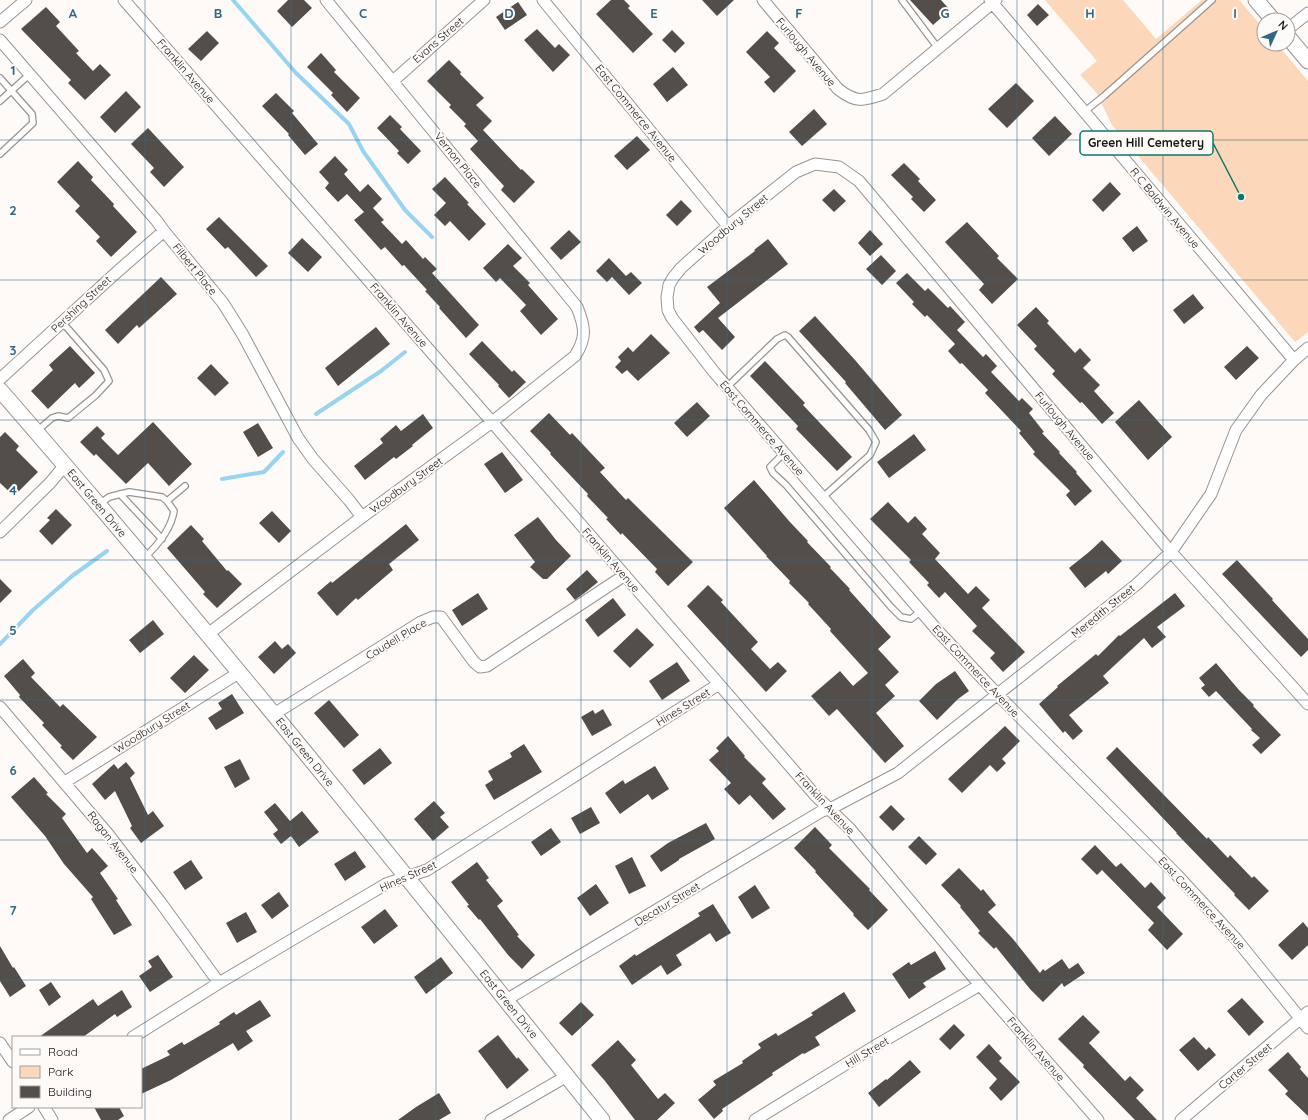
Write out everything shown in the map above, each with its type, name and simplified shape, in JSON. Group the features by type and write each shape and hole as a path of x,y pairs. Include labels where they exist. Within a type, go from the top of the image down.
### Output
{"main road":[{"path":"1256,0 1266,12"},
{"path":"1296,47 1308,61"},
{"name":"East Green Drive","path":"0,390 240,672 602,1120"}],"street":[{"path":"0,22 26,0"},
{"name":"Franklin Avenue","path":"124,0 815,795 850,829 980,985 1098,1120"},
{"name":"Vernon Place","path":"326,0 578,307 584,324"},
{"name":"Evans Street","path":"393,81 484,0"},
{"name":"East Commerce Avenue","path":"543,0 728,226"},
{"name":"Furlough Avenue","path":"763,0 838,89 854,100 869,99 883,94 938,48"},
{"path":"938,48 993,1"},
{"name":"R C Baldwin Avenue","path":"993,1 1084,112 1294,360"},
{"path":"1296,23 1308,13"},
{"name":"Filbert Place","path":"0,40 156,220 223,303 243,334 298,438 362,518"},
{"name":"Woodbury Street","path":"667,297 669,285 681,268 728,226 796,172 815,164"},
{"name":"Furlough Avenue","path":"815,164 839,166 859,181 1171,552 1308,704"},
{"name":"Pershing Street","path":"0,379 118,270 164,231"},
{"name":"East Commerce Avenue","path":"667,297 668,310 672,318 727,387 921,611 998,695 1176,874 1304,1015 1308,1028"},
{"name":"Woodbury Street","path":"208,634 492,422 575,356 580,349 584,336 584,324"},
{"name":"Meredith Street","path":"830,809 898,773 1137,584 1171,552 1211,494 1236,430 1261,395 1294,360 1308,348"},
{"path":"0,532 50,484 65,465"},
{"name":"Caudell Place","path":"274,714 421,622 433,617 441,618 474,662 480,667 487,666 625,576"},
{"name":"Woodbury Street","path":"65,782 240,672"},
{"name":"Hines Street","path":"135,1036 219,983 386,884 427,870 719,684"},
{"name":"Ragan Avenue","path":"0,707 108,834 161,903 219,983"},
{"name":"Decatur Street","path":"506,1000 822,811 830,809"},
{"name":"Hill Street","path":"755,1120 880,1043 980,985"},
{"name":"Carter Street","path":"1181,1120 1276,1041 1304,1015"},
{"path":"0,1043 12,1061"},
{"path":"490,1120 567,1076"},
{"path":"9,1120 27,1108"},
{"path":"45,1108 52,1120"}],"lane":[{"path":"902,0 938,48"},
{"path":"1084,112 1212,0"},
{"path":"0,101 30,74"},
{"path":"0,78 32,114 33,123 0,154"},
{"path":"36,432 52,418 58,416 68,418 96,395 109,381 104,370 62,322"},
{"path":"727,387 777,339 785,335 869,430 876,442 870,455 822,497"},
{"path":"784,453 770,467 773,473 786,485 877,592 901,617 911,619 921,611"},
{"path":"168,501 185,486"},
{"path":"99,505 109,497 129,492 155,495 168,501 174,511 173,518 157,545 144,558"},
{"path":"120,494 162,538"}],"green space":[{"path":"1045,0 1123,0 1156,39 1202,0 1239,0 1256,20 1256,52 1284,52 1308,81 1308,332 1295,342 1112,125 1096,92 1080,75 1097,61"}],"building":[{"path":"288,0 304,0 312,8 292,27 277,11"},
{"path":"611,0 624,0 630,6 628,8 653,34 633,53 596,14"},
{"path":"702,0 734,0 717,16"},
{"path":"910,0 941,0 950,10 933,25"},
{"path":"518,2 527,15 505,30 496,17"},
{"path":"1038,4 1049,15 1037,26 1027,15"},
{"path":"46,7 60,22 56,26 79,51 76,53 93,71 100,64 111,75 85,100 68,83 71,80 21,29"},
{"path":"537,29 555,48 559,44 570,55 553,72 524,40"},
{"path":"672,30 685,43 675,53 662,40"},
{"path":"207,31 219,43 201,61 188,49"},
{"path":"767,31 779,43 774,48 796,71 774,93 764,82 770,77 746,52"},
{"path":"321,53 336,70 334,72 360,98 347,112 331,95 333,93 307,67"},
{"path":"449,60 461,72 460,74 484,98 476,105 492,121 483,130 521,170 522,169 535,182 514,203 501,190 504,186 470,149 478,141 464,126 466,124 449,107 451,105 427,81"},
{"path":"673,67 688,85 667,102 653,84"},
{"path":"1016,83 1034,101 1007,128 988,109"},
{"path":"126,91 141,107 115,133 100,117"},
{"path":"276,93 294,111 292,113 318,144 305,155 288,135 289,134 262,106"},
{"path":"814,109 827,124 802,146 789,132"},
{"path":"390,115 402,127 400,129 421,151 408,164 397,153 399,151 377,128"},
{"path":"1055,116 1072,134 1049,156 1032,138"},
{"path":"148,128 184,167 164,187 150,172 154,168 131,144"},
{"path":"637,136 650,150 627,170 614,156"},
{"path":"335,156 348,170 344,174 360,192 368,184 382,199 373,208 384,220 381,222 402,244 406,240 423,259 425,257 437,269 432,273 479,325 466,338 425,291 427,290 404,265 402,266 385,247 381,250 354,220 364,212 347,194 338,202 325,188 329,183 319,172"},
{"path":"78,161 93,177 91,180 114,204 113,206 137,232 111,257 96,241 100,237 75,211 80,206 57,182"},
{"path":"904,163 920,179 918,181 936,200 924,212 911,199 913,197 891,175"},
{"path":"445,177 486,224 469,241 450,221 445,226 434,215 446,203 432,189"},
{"path":"1110,182 1121,194 1103,212 1092,200"},
{"path":"834,189 846,201 834,212 822,200"},
{"path":"681,200 692,211 677,226 666,215"},
{"path":"219,217 268,266 256,277 228,247 225,249 206,229"},
{"path":"967,222 999,256 997,258 1018,279 992,304 979,290 984,284 945,242"},
{"path":"1137,226 1148,241 1133,252 1122,238"},
{"path":"569,230 581,242 561,260 550,248"},
{"path":"870,230 883,244 870,256 858,243"},
{"path":"302,238 322,257 308,272 288,253"},
{"path":"768,239 788,264 718,318 735,337 722,350 703,330 699,333 694,327 720,303 707,287 755,251 754,250"},
{"path":"508,244 522,258 513,266 530,283 528,285 558,319 541,335 520,311 526,305 500,278 496,282 483,268"},
{"path":"881,255 896,271 882,285 866,269"},
{"path":"609,258 626,276 631,272 642,283 629,295 612,277 607,282 596,271"},
{"path":"907,273 925,291 928,288 948,308 950,306 965,322 957,330 983,357 986,354 997,366 991,372 1019,401 1022,398 1033,409 1029,413 1044,432 1042,433 1060,452 1059,453 1092,491 1075,506 1066,495 1070,491 1033,454 1035,452 1019,433 1021,431 985,393 988,390 948,351 955,344 927,315 925,317 912,304 914,302 896,283"},
{"path":"161,277 177,294 139,328 137,325 118,344 105,330"},
{"path":"1193,294 1204,308 1184,324 1173,310"},
{"path":"1036,307 1049,321 1047,323 1075,353 1080,348 1091,360 1083,368 1100,385 1094,391 1114,413 1102,424 1082,402 1080,403 1052,374 1055,371 1034,349 1037,346 1017,325"},
{"path":"815,316 902,415 885,430 845,383 846,382 799,331"},
{"path":"376,327 390,344 338,386 325,368"},
{"path":"651,334 670,353 638,381 627,370 622,374 615,367 621,361 618,357 628,347 633,352"},
{"path":"482,341 512,372 514,370 526,382 509,398 498,386 499,385 469,354"},
{"path":"70,346 95,373 79,388 75,383 48,409 31,391 53,370 49,365"},
{"path":"1247,346 1259,358 1236,380 1224,367"},
{"path":"765,361 805,403 803,405 852,457 837,471 796,429 798,426 750,376"},
{"path":"211,364 229,383 215,396 197,378"},
{"path":"1139,400 1172,437 1148,460 1115,422"},
{"path":"697,402 710,416 687,437 674,423"},
{"path":"549,413 570,435 572,433 605,468 600,472 626,500 628,498 693,562 668,586 655,572 657,569 622,533 621,535 606,519 608,518 587,496 588,494 530,431"},
{"path":"423,414 433,428 396,459 394,457 365,480 354,466 383,443 380,439 396,425 401,431"},
{"path":"153,422 192,464 169,486 148,463 126,484 96,454 94,456 80,442 97,426 105,434 101,438 118,455"},
{"path":"258,423 273,448 258,457 243,432"},
{"path":"5,432 19,446 16,450 38,472 14,496 0,483 0,437"},
{"path":"914,434 926,450 889,478 877,462"},
{"path":"502,452 523,480 505,493 484,464"},
{"path":"754,480 891,637 878,649 899,672 885,685 895,696 876,713 904,746 885,763 837,709 829,716 811,696 840,671 853,686 868,673 830,631 831,629 808,604 809,603 789,583 790,581 724,508"},
{"path":"888,502 908,523 915,516 927,529 922,534 940,553 935,559 968,594 976,586 990,600 982,608 1025,652 1003,672 990,658 995,653 972,631 977,626 945,592 939,598 927,585 929,583 909,562 911,560 870,519"},
{"path":"56,509 72,525 52,545 39,531 50,520 47,518"},
{"path":"272,511 291,531 279,543 259,523"},
{"path":"538,517 571,556 547,579 543,579 530,567 535,562 514,535"},
{"path":"406,524 419,540 389,564 393,570 358,600 356,598 337,616 317,593 331,581 332,583"},
{"path":"191,525 204,539 202,541 227,571 228,570 242,584 217,608 203,594 205,592 167,548"},
{"path":"1102,540 1122,561 1108,574 1106,571 1085,588 1069,568"},
{"path":"1237,560 1308,639 1308,650 1301,657 1222,574"},
{"path":"587,570 598,582 575,600 566,589"},
{"path":"0,579 12,591 0,603"},
{"path":"708,585 723,600 721,602 758,642 751,649 770,669 778,662 787,671 766,692 687,606"},
{"path":"478,593 488,609 462,626 452,610"},
{"path":"1175,593 1185,606 1157,627 1166,637 1152,648 1144,638 1103,676 1109,683 1069,715 1083,731 1073,740 1065,731 1063,733 1039,704 1058,687 1057,686 1096,654 1098,656 1119,635 1120,636"},
{"path":"613,598 626,615 598,637 585,620"},
{"path":"153,620 164,634 140,653 129,640"},
{"path":"637,628 654,645 630,668 613,651"},
{"path":"275,641 282,649 288,644 296,653 274,674 258,657"},
{"path":"194,655 209,670 185,693 170,678"},
{"path":"23,659 35,673 31,677 60,707 63,704 97,737 73,760 60,747 62,746 42,725 44,723 19,697 20,695 4,676"},
{"path":"677,662 690,681 662,700 649,681"},
{"path":"1216,663 1254,705 1253,706 1281,735 1261,754 1252,745 1260,738 1251,730 1252,729 1216,691 1209,697 1201,688 1205,685 1199,678"},
{"path":"955,671 969,691 958,699 937,720 919,701 936,684"},
{"path":"232,694 244,713 216,730 208,718 222,709 218,703"},
{"path":"329,700 359,735 344,748 314,713"},
{"path":"603,709 612,725 592,736 581,717 593,710 595,714"},
{"path":"1005,726 1020,741 1002,759 1006,763 997,772 990,765 962,793 948,779"},
{"path":"728,736 745,756 744,757 766,779 762,783 786,809 773,820 750,795 739,805 724,789 731,783 709,760 719,751 716,748"},
{"path":"524,744 542,772 494,800 485,785 493,780 488,771 512,757 510,753"},
{"path":"1117,747 1207,839 1208,837 1228,858 1230,855 1252,878 1254,876 1269,891 1249,910 1106,758"},
{"path":"380,748 392,763 364,785 352,770"},
{"path":"240,759 250,779 235,788 224,767"},
{"path":"126,762 135,773 130,778 148,815 153,811 164,826 141,843 130,828 132,826 115,791 105,800 92,784 114,764 118,769"},
{"path":"655,766 669,789 652,800 648,794 620,814 605,793 623,780 625,784"},
{"path":"34,777 48,793 46,794 66,814 62,818 87,853 92,848 108,866 100,873 118,899 116,900 132,925 114,935 91,899 93,897 64,864 45,836 11,797"},
{"path":"434,801 445,813 440,817 449,827 433,841 414,819"},
{"path":"275,803 290,821 302,811 319,832 299,847 291,836 281,844 273,834 278,830 264,812"},
{"path":"891,805 905,819 893,831 879,817"},
{"path":"591,807 600,823 580,834 571,818"},
{"path":"706,823 715,839 679,859 661,872 650,856 668,843"},
{"path":"815,827 832,845 829,848 870,889 869,890 888,910 868,930 794,848"},
{"path":"551,828 561,842 541,856 531,842"},
{"path":"919,836 937,854 926,865 908,847"},
{"path":"1095,845 1116,867 1121,863 1145,888 1151,882 1166,898 1157,907 1183,934 1167,950 1148,930 1154,923 1102,870 1097,875 1081,859"},
{"path":"355,851 366,867 345,881 334,864"},
{"path":"632,857 646,886 629,894 615,866"},
{"path":"191,860 203,878 185,890 173,872"},
{"path":"477,862 489,878 486,880 503,901 497,906 519,935 517,936 535,955 522,969 508,955 480,919 479,920 467,906 469,905 451,882"},
{"path":"959,868 981,891 983,889 996,905 988,912 1013,939 1040,973 1043,969 1045,971 1062,959 1069,969 1078,963 1085,973 1064,987 1062,983 1043,1002 1030,989 996,947 994,949 978,933 980,931 960,907 961,906 941,885"},
{"path":"596,884 609,903 590,916 577,898"},
{"path":"755,885 770,908 752,919 738,897"},
{"path":"279,892 289,906 272,919 261,905"},
{"path":"713,904 731,933 716,942 710,933 676,955 682,965 667,975 661,965 632,985 619,966 635,954 636,956 700,916 698,913"},
{"path":"385,909 398,926 374,944 361,927"},
{"path":"246,912 257,932 237,943 226,923"},
{"path":"1303,922 1308,928 1308,945 1292,960 1278,945"},
{"path":"0,946 26,986 10,997 0,981"},
{"path":"935,951 946,969 923,983 926,987 909,999 892,974 909,962 911,965"},
{"path":"158,955 173,977 150,992 139,976 152,967 148,961"},
{"path":"441,957 453,973 426,994 414,977"},
{"path":"51,982 61,997 49,1006 39,990"},
{"path":"122,990 132,1007 117,1017 115,1014 84,1036 40,1036 93,999 98,1006"},
{"path":"844,992 856,1011 815,1037 820,1045 804,1054 803,1053 772,1073 773,1075 722,1109 723,1111 714,1119 698,1100 716,1085 713,1081 743,1063 742,1061 761,1048 758,1044 776,1033 778,1036 813,1015 811,1013"},
{"path":"1242,998 1264,1022 1249,1036 1227,1011"},
{"path":"260,1000 271,1016 246,1031 253,1041 238,1051 233,1043 171,1080 142,1094 142,1069 170,1055 167,1051 182,1042 184,1045 220,1024 219,1022 234,1012 236,1015"},
{"path":"581,1002 594,1015 572,1036 559,1023"},
{"path":"1083,1015 1100,1032 1089,1043 1125,1081 1130,1076 1144,1090 1136,1098 1157,1120 1135,1120 1058,1039"},
{"path":"954,1024 965,1035 950,1050 939,1039"},
{"path":"498,1035 517,1059 518,1057 529,1070 507,1089 478,1051"},
{"path":"1194,1037 1206,1050 1209,1047 1216,1055 1198,1071 1179,1050"},
{"path":"618,1040 636,1060 631,1065 658,1099 665,1093 675,1103 657,1120 635,1120 591,1065"},
{"path":"989,1044 1002,1058 999,1061 1020,1082 1001,1101 989,1088 997,1079 976,1057"},
{"path":"1288,1052 1308,1078 1308,1116 1285,1094 1288,1091 1268,1070"},
{"path":"910,1060 921,1072 879,1107 868,1093 886,1079 887,1080"},
{"path":"439,1093 451,1113 439,1120 398,1120 416,1107"},
{"path":"95,1108 120,1108 124,1116 118,1120 101,1120"}],"waterway":[{"path":"233,0 296,73 349,124 363,151 405,210 432,237"},
{"path":"316,414 381,371 405,352"},
{"path":"222,479 264,472 283,452"},
{"path":"0,644 33,610 72,576 107,551"}],"place":[{"name":"Green Hill Cemetery","path":"1241,197"}]}
